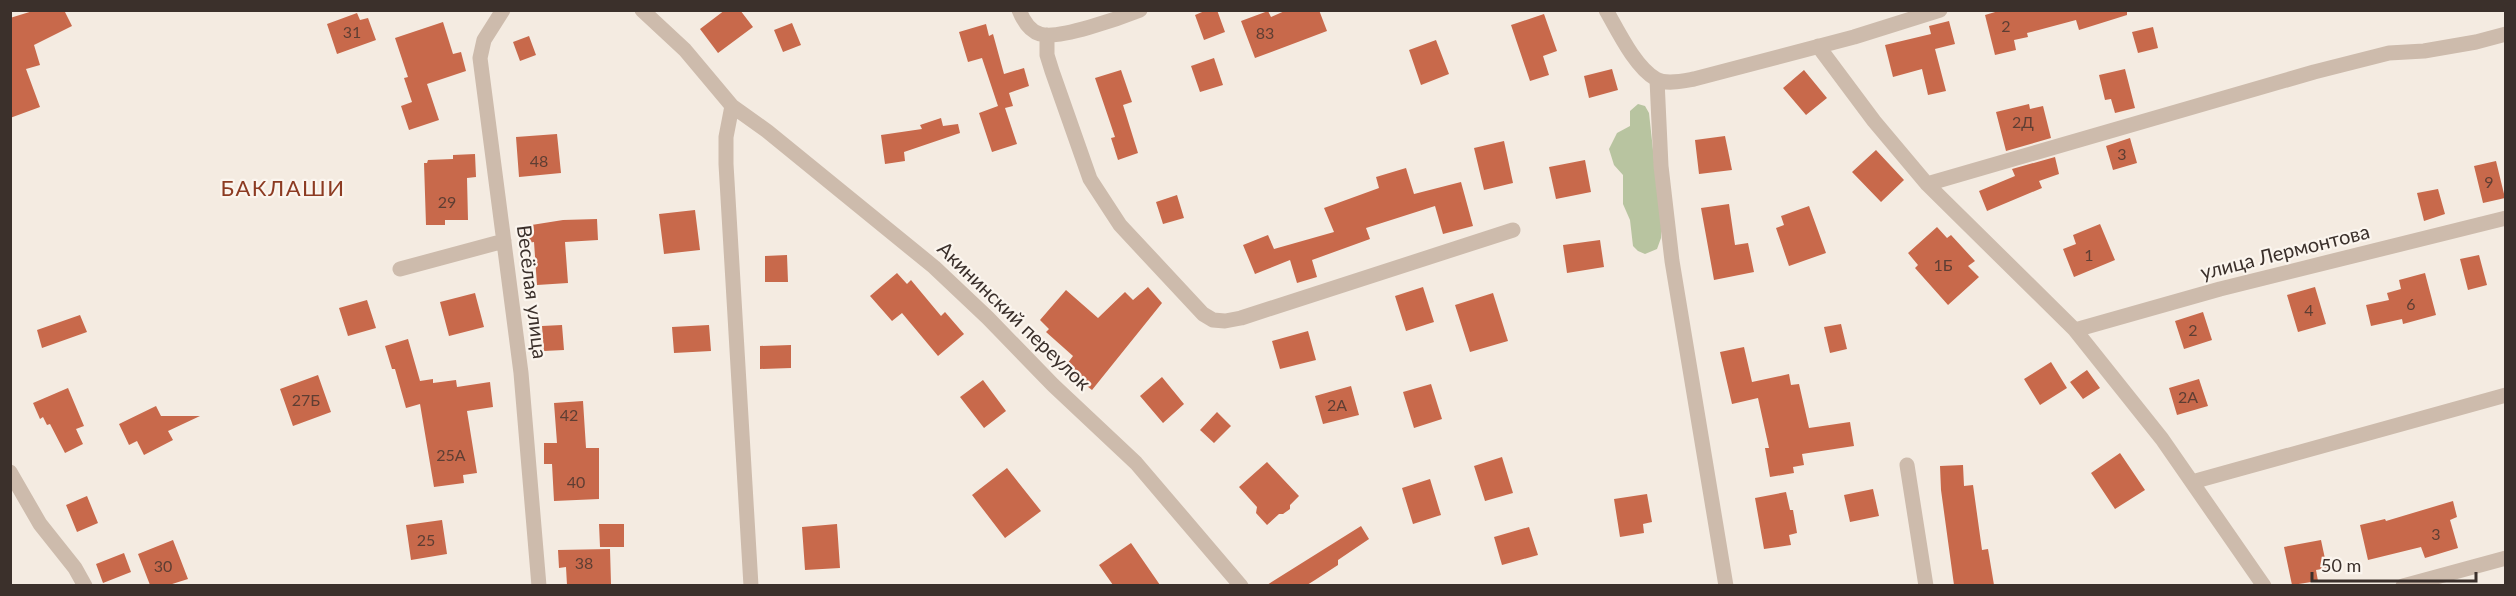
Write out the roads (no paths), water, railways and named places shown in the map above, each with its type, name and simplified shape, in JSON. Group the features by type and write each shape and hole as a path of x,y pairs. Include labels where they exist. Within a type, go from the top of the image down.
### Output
{"street":[{"name":"Весёлая улица","path":"503,10 484,40 480,58 523,393 539,585"},
{"name":"Акининский переулок","path":"642,10 685,50 732,106 803,160 949,281 1053,385 1136,463 1240,585"},
{"path":"1019,10 1030,28 1047,35 1061,34 1140,10"},
{"path":"1606,10 1629,49 1657,80 1661,166 1672,261 1726,585"},
{"path":"1657,80 1672,82 1694,80 1940,10"},
{"path":"1927,184 2325,69 2389,53 2424,51 2476,42 2505,34"},
{"path":"1047,35 1047,55 1090,178 1120,225 1193,304 1213,320 1225,321 1241,318 1513,230"},
{"path":"1818,46 1874,121 1927,184 2075,330 2162,439 2264,585"},
{"path":"732,106 726,137 726,164 751,585"},
{"name":"улица Лермонтова","path":"2075,330 2220,289 2505,218"},
{"path":"400,269 504,241"},
{"path":"2192,482 2505,394"},
{"path":"1907,465 1926,585"},
{"path":"10,472 40,524 75,568 85,585"},
{"path":"2403,585 2505,558"}],"district":[{"name":"БАКЛАШИ","path":"283,188"}]}
